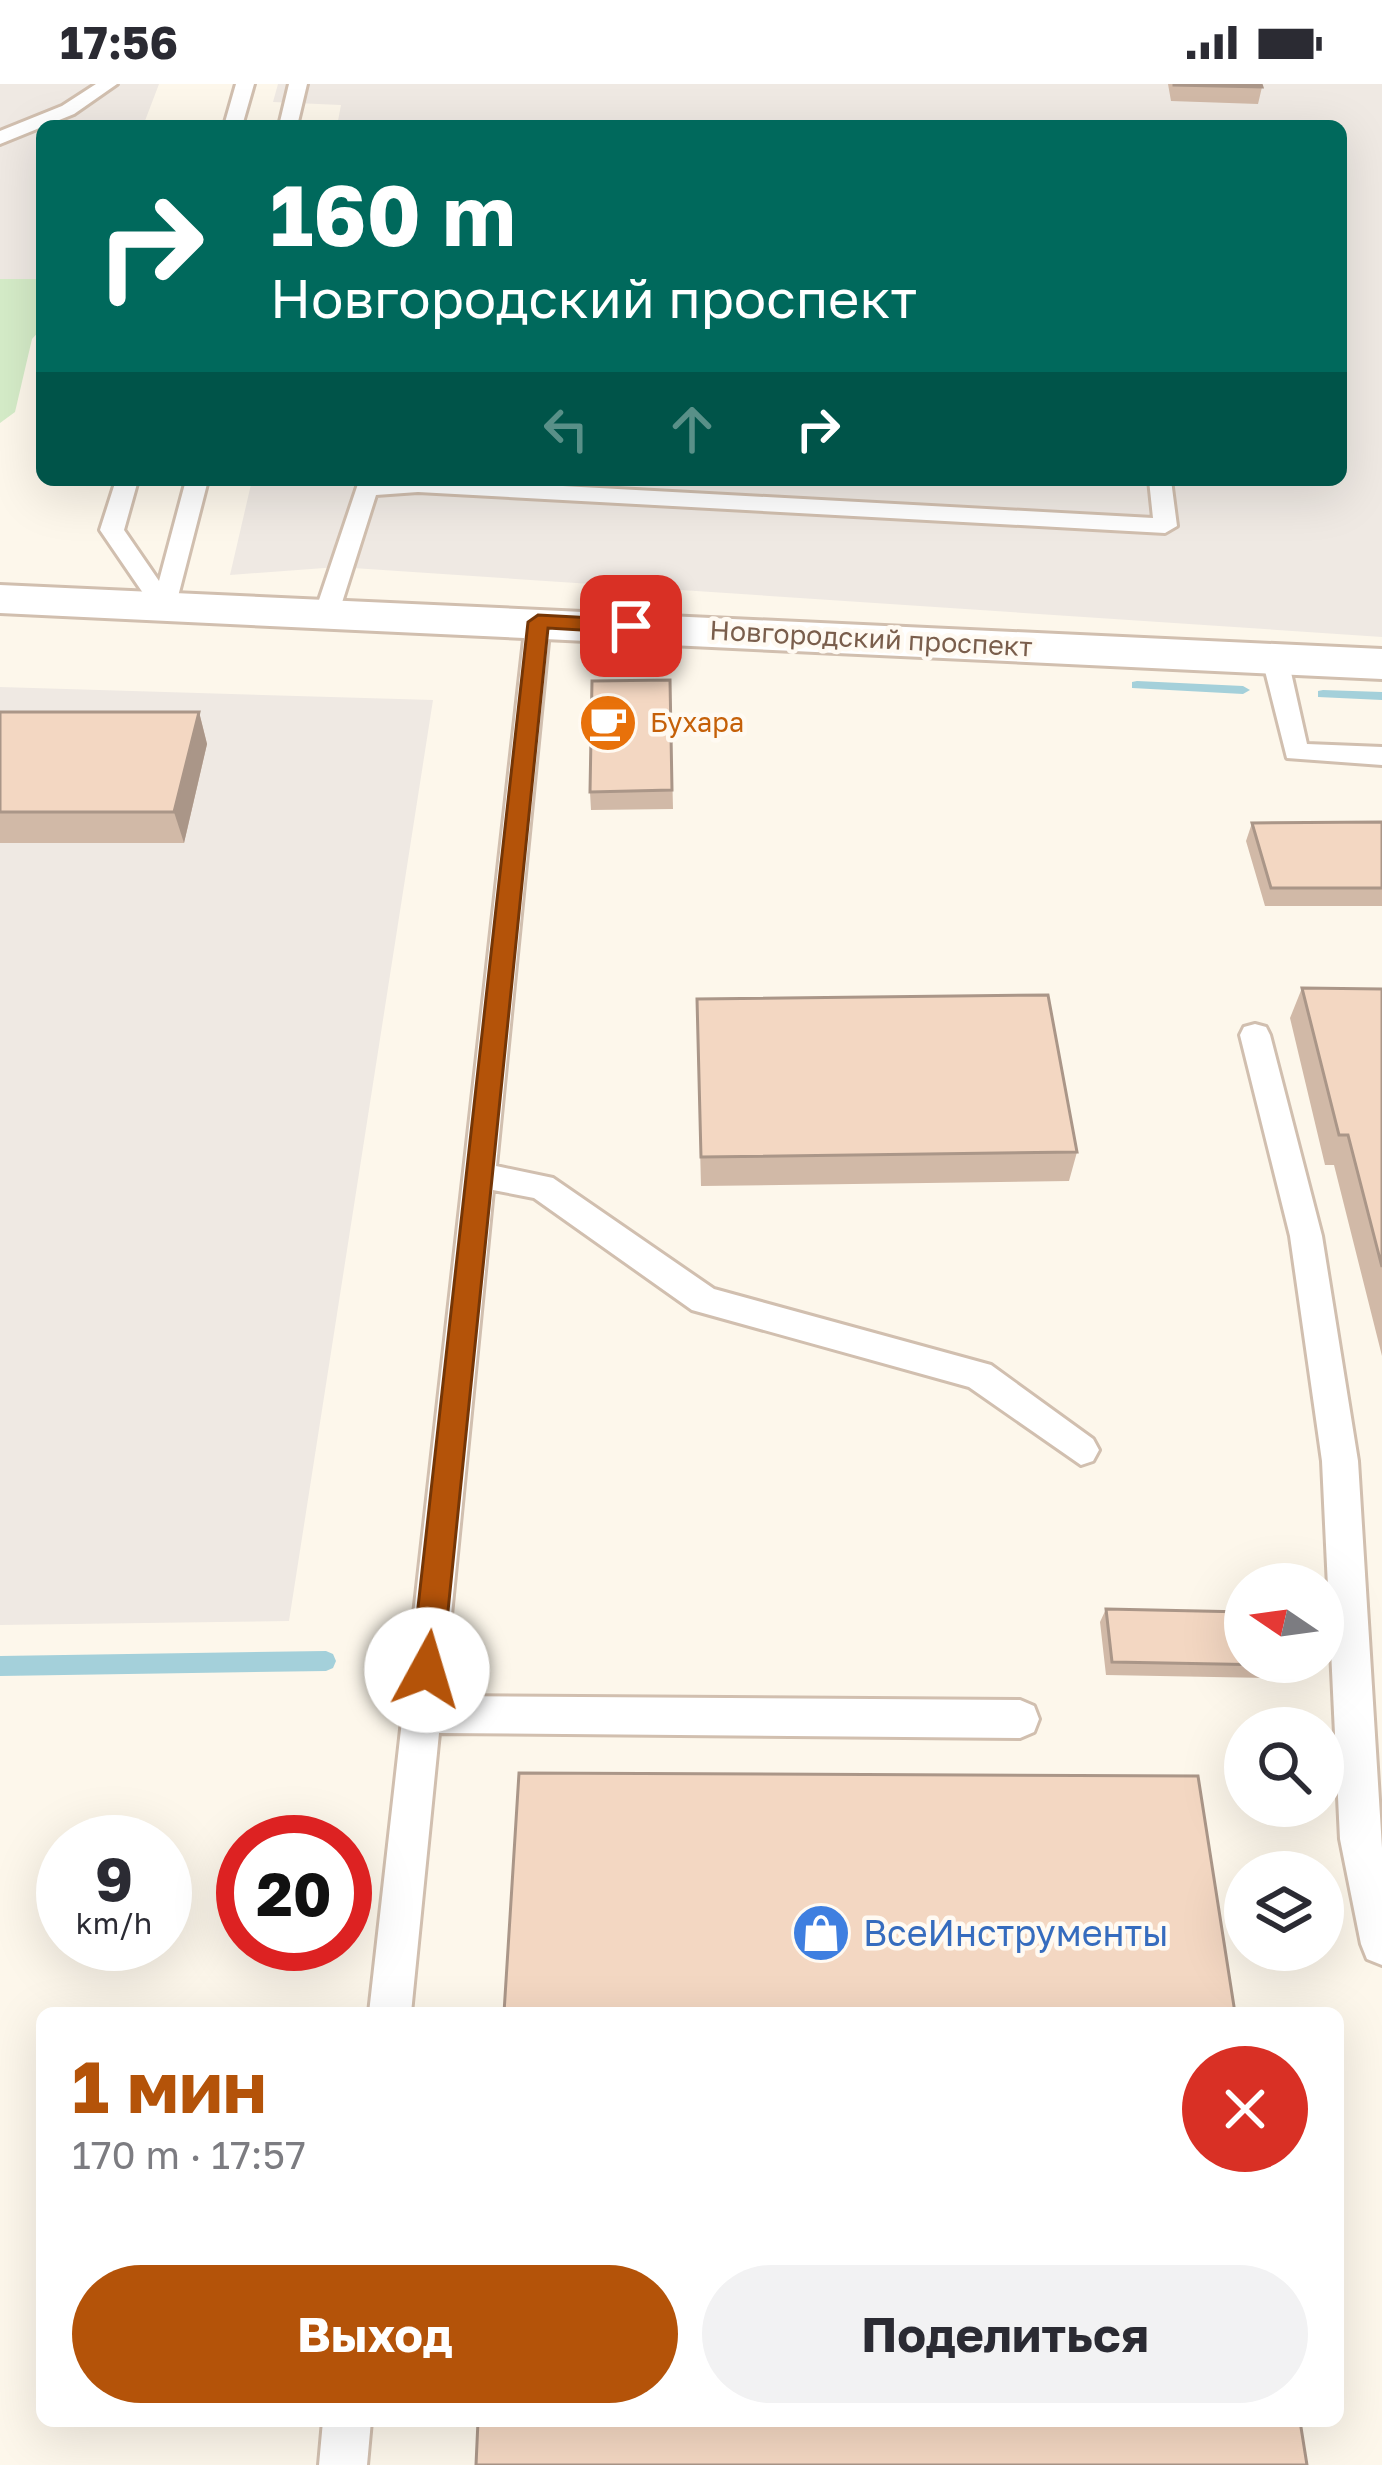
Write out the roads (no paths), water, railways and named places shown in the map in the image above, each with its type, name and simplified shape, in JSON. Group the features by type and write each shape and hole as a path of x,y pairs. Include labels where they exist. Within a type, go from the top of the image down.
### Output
{"street":[{"name":"Новгородский проспект","path":"0,599 1382,664"}],"lane":[{"path":"44,120 108,84"},
{"path":"235,120 245,84"},
{"path":"289,120 298,84"},
{"path":"0,138 36,123"},
{"path":"126,486 112,530 165,607"},
{"path":"165,607 195,486"},
{"path":"327,612 366,489 392,486"},
{"path":"470,486 1165,526 1161,486"},
{"path":"391,2007 538,622"},
{"path":"1276,659 1295,752 1382,756"},
{"path":"1255,1035 1306,1236 1340,1461 1360,1839 1382,1944"},
{"path":"478,1175 542,1187 704,1300 979,1376 1081,1450"},
{"path":"422,1714 1020,1719"},
{"path":"343,2465 346,2427"}],"waterway":[{"path":"1137,685 1243,690"},
{"path":"1323,694 1382,696"},
{"path":"0,1666 326,1661"}],"place":[{"name":"Бухара","path":"608,723"},
{"name":"ВсеИнструменты","path":"821,1933"}]}
